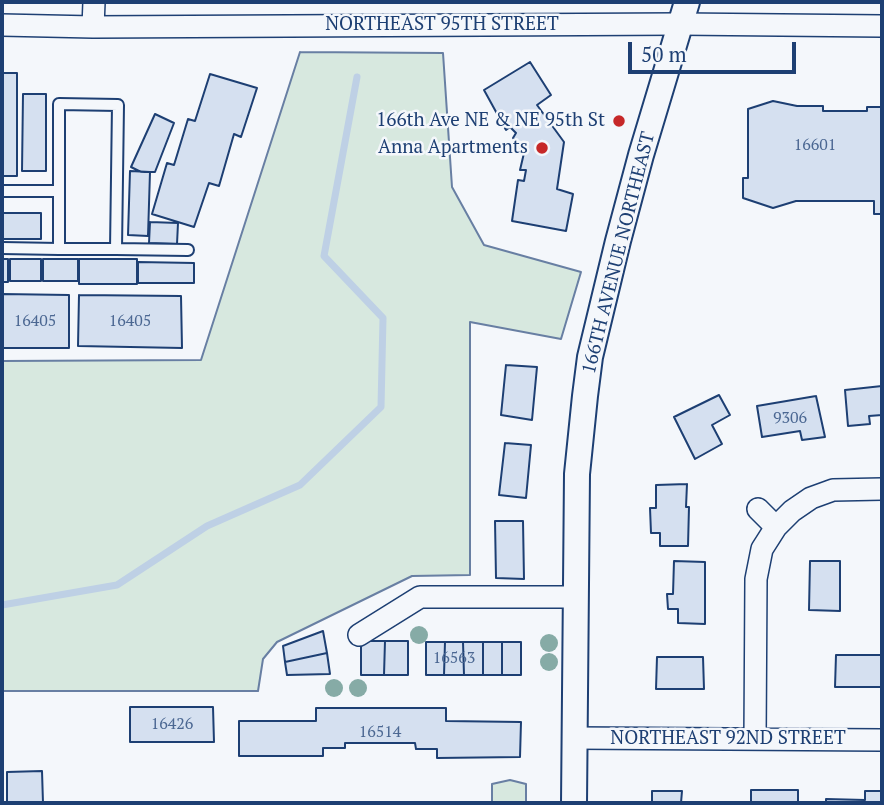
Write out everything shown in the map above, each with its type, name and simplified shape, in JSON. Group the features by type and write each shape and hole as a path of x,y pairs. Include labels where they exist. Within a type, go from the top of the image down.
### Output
{"street":[{"path":"93,27 94,2"},
{"name":"NORTHEAST 95TH STREET","path":"2,25 93,27 683,13 882,26"},
{"name":"166TH AVENUE NORTHEAST","path":"574,803 577,474 590,357 634,180 683,13"},
{"path":"755,739 756,579 762,549 776,527 792,511 811,498 833,490 882,489"},
{"path":"758,509 776,527"},
{"path":"359,635 420,597 575,597"},
{"name":"NORTHEAST 92ND STREET","path":"574,738 882,740"}],"lane":[{"path":"59,249 60,104 118,105 116,249"},
{"path":"2,191 59,191"},
{"path":"2,248 188,250"}],"shaded area":[{"path":"300,52 443,53 452,187 484,245 581,272 561,339 470,322 470,575 412,576 277,642 263,659 258,691 2,691 2,361 201,360"},
{"path":"510,780 526,784 526,803 492,803 492,784"}],"building":[{"name":"Anna Apartments","path":"530,62 551,95 537,105 564,142 557,189 573,194 566,231 512,221 518,180 524,181 526,170 520,170 524,153 513,138 516,133 510,127 506,130 484,90"},
{"path":"2,73 17,73 17,176 2,176"},
{"path":"210,74 257,88 241,137 234,134 219,186 209,183 194,227 152,214 167,163 174,165 188,119 195,121"},
{"path":"23,94 46,94 46,171 22,171"},
{"path":"773,101 797,106 823,106 823,111 867,111 867,107 882,107 882,214 874,214 874,201 796,201 773,208 743,198 743,178 748,178 748,109"},
{"path":"155,114 174,123 155,172 141,172 131,167"},
{"path":"130,171 150,172 148,236 128,235"},
{"path":"2,213 41,213 41,239 2,239"},
{"path":"150,222 178,223 177,244 149,243"},
{"path":"2,259 8,259 8,282 2,282"},
{"path":"10,259 41,259 41,281 10,281"},
{"path":"43,259 78,259 78,281 43,281"},
{"path":"79,259 137,259 137,284 79,284"},
{"path":"138,262 194,263 194,283 138,283"},
{"path":"2,294 69,295 69,348 2,348"},
{"path":"79,295 181,296 182,348 78,346"},
{"path":"506,365 537,367 532,420 501,415"},
{"path":"882,386 882,415 869,416 870,424 848,426 845,390"},
{"path":"719,395 730,415 712,425 722,444 695,459 674,417"},
{"path":"816,396 825,437 802,440 800,431 762,437 757,406"},
{"path":"505,443 531,445 526,498 499,495"},
{"path":"687,484 688,546 660,546 660,533 651,533 650,508 656,508 656,485"},
{"path":"495,521 523,521 524,579 496,578"},
{"path":"674,561 705,562 705,624 678,623 678,609 668,609 667,594 673,594"},
{"path":"810,561 840,561 840,611 809,610"},
{"path":"323,631 327,653 285,662 283,646"},
{"path":"361,641 385,641 384,675 361,675"},
{"path":"385,641 408,641 408,675 384,675"},
{"path":"426,642 445,642 444,675 426,675"},
{"path":"445,642 463,642 464,675 444,675"},
{"path":"463,642 483,642 483,675 464,675"},
{"path":"483,642 502,642 502,675 483,675"},
{"path":"502,642 521,642 521,675 502,675"},
{"path":"327,653 330,674 287,675 285,662"},
{"path":"836,655 882,655 882,687 835,687"},
{"path":"657,657 703,657 704,689 656,689"},
{"path":"130,707 213,707 214,742 130,742"},
{"path":"316,708 446,708 446,721 521,722 520,757 437,758 437,749 416,749 415,743 345,743 345,748 323,748 323,756 239,756 239,721 316,721"},
{"path":"42,771 43,803 7,803 7,772"},
{"path":"751,790 798,790 798,803 751,803"},
{"path":"652,791 682,791 681,803 652,803"},
{"path":"865,791 882,791 882,803 826,803 826,799 865,800"}],"waterway":[{"path":"2,605 117,585 207,526 300,485 381,407 383,318 324,256 357,77"}],"place":[{"name":"166th Ave NE & NE 95th St","path":"619,121"},
{"name":"Anna Apartments","path":"542,148"}]}
